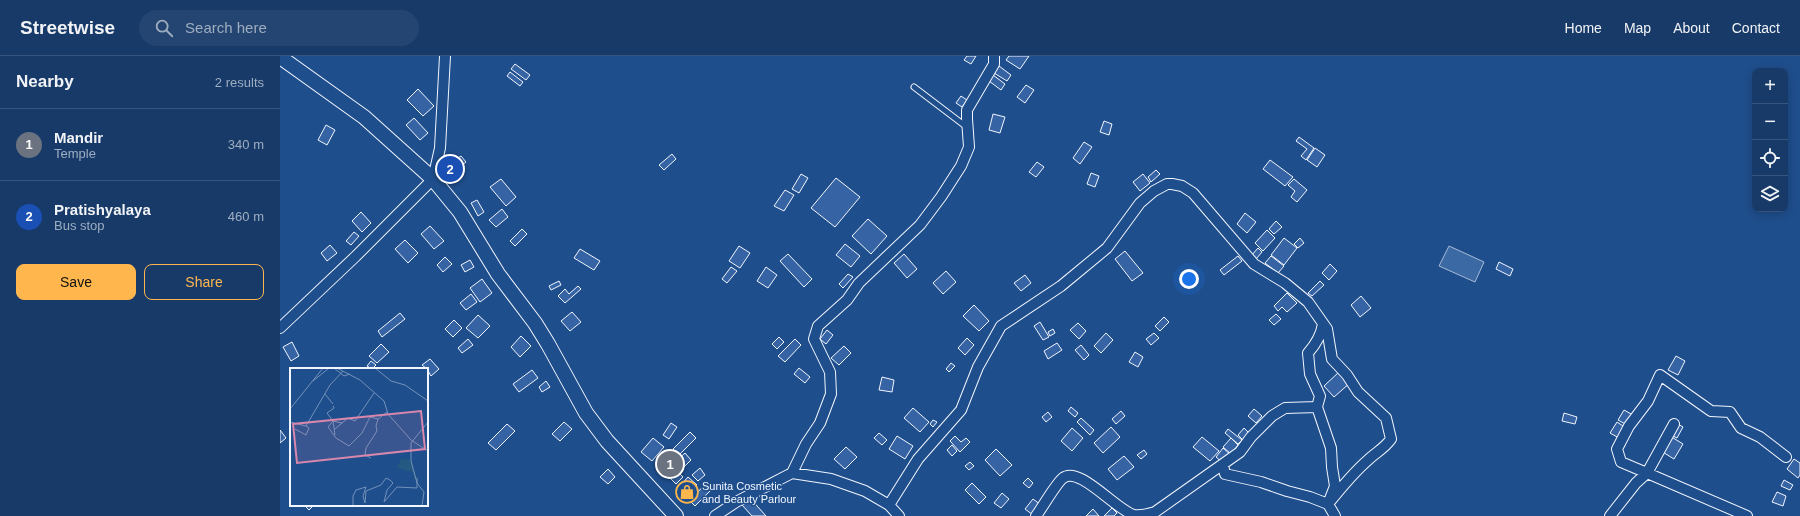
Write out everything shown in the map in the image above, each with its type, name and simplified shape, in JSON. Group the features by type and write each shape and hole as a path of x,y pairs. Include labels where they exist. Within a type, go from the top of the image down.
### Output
{"main road":[{"path":"280,57 364,117 433,179 460,212 498,274 535,323 586,413 607,441 676,516"}],"street":[{"path":"280,328 356,256 433,179 440,148 445,56"},
{"path":"792,474 806,444 820,423 831,394 830,372 814,339 818,326 847,300 859,283 920,225 961,166 969,147 969,129 966,119 967,110 994,64 994,56"},
{"path":"889,505 918,459 961,410 978,367 1001,326 1061,286 1107,248 1140,203 1154,191 1167,184 1182,186 1193,193 1254,264 1285,283 1308,302 1327,329 1332,359 1347,375 1358,392 1386,418 1391,439 1384,448 1369,458 1354,473 1328,504"},
{"path":"1323,324 1322,333 1317,343 1308,354 1310,374 1320,396 1317,406 1331,448 1335,486 1328,504"},
{"path":"1747,516 1621,462 1617,449 1629,426 1648,401 1660,375 1711,410 1730,412 1740,428 1760,437 1786,457"},
{"path":"1036,516 1063,478 1070,475 1079,477 1124,510 1134,514 1144,515 1155,512 1240,452 1251,437 1272,416 1285,408 1317,406"},
{"path":"1610,516 1636,483 1647,473 1674,424"},
{"path":"1223,465 1225,474 1261,482 1328,504 1335,516"},
{"path":"715,516 763,487 792,474 831,478 865,491 889,505 900,516"}],"lane":[{"path":"914,87 969,129"}],"water":[{"path":"1449,246 1484,262 1475,282 1439,266"}],"building":[{"path":"967,56 976,56 971,64 964,60"},
{"path":"1009,56 1029,56 1020,69 1006,60"},
{"path":"515,64 530,75 526,80 511,69"},
{"path":"999,66 1011,75 1007,81 994,73"},
{"path":"510,72 523,82 520,86 507,76"},
{"path":"993,75 1005,84 1001,90 989,81"},
{"path":"1026,85 1034,90 1025,103 1017,97"},
{"path":"418,89 434,106 423,116 407,100"},
{"path":"961,96 967,100 962,107 956,103"},
{"path":"993,114 1005,117 1000,133 989,130"},
{"path":"414,118 428,133 420,140 406,125"},
{"path":"1104,121 1112,124 1109,135 1100,132"},
{"path":"326,125 335,130 327,145 318,140"},
{"path":"1299,137 1314,148 1306,160 1301,156 1307,149 1296,141"},
{"path":"1084,142 1092,147 1080,164 1073,158"},
{"path":"1315,148 1325,155 1317,167 1307,160"},
{"path":"672,154 676,159 664,170 659,165"},
{"path":"461,156 466,162 460,167 455,160"},
{"path":"1270,160 1293,177 1285,186 1263,169"},
{"path":"1037,162 1044,167 1036,177 1029,172"},
{"path":"1156,170 1160,174 1151,182 1148,177"},
{"path":"1091,173 1099,176 1095,187 1087,184"},
{"path":"801,174 808,178 799,193 792,189"},
{"path":"1143,174 1150,183 1140,191 1133,182"},
{"path":"836,178 860,197 835,227 811,208"},
{"path":"501,179 516,197 506,206 490,187"},
{"path":"1294,179 1307,190 1297,202 1291,197 1295,191 1288,185"},
{"path":"785,190 794,195 784,211 774,206"},
{"path":"477,200 484,212 478,216 471,203"},
{"path":"502,209 508,217 496,227 489,220"},
{"path":"361,212 371,223 362,232 352,221"},
{"path":"1245,213 1256,222 1247,233 1237,224"},
{"path":"868,219 887,236 871,254 852,236"},
{"path":"1276,221 1282,227 1274,234 1269,229"},
{"path":"430,226 444,241 434,249 421,234"},
{"path":"522,229 527,234 515,246 510,241"},
{"path":"1267,230 1275,238 1263,251 1255,243"},
{"path":"354,232 359,236 351,245 346,241"},
{"path":"1284,238 1297,248 1284,265 1271,255"},
{"path":"1300,238 1304,243 1298,248 1294,244"},
{"path":"405,240 418,253 408,263 395,249"},
{"path":"845,244 860,256 851,267 836,255"},
{"path":"330,245 337,253 327,261 321,253"},
{"path":"739,246 750,253 740,268 729,261"},
{"path":"1258,248 1262,252 1256,259 1251,256"},
{"path":"580,249 600,261 594,270 574,258"},
{"path":"1125,251 1143,273 1132,281 1115,259"},
{"path":"788,254 812,279 804,287 780,261"},
{"path":"904,254 917,269 907,278 894,263"},
{"path":"1238,256 1242,261 1224,275 1220,270"},
{"path":"1271,256 1284,266 1278,273 1265,263"},
{"path":"445,257 452,264 443,272 437,265"},
{"path":"470,260 474,267 465,272 461,265"},
{"path":"1499,262 1513,269 1510,276 1496,269"},
{"path":"1330,264 1337,271 1329,280 1322,273"},
{"path":"731,267 737,271 727,283 722,279"},
{"path":"766,267 777,275 768,288 757,281"},
{"path":"946,271 956,282 943,294 933,283"},
{"path":"848,274 853,277 843,288 839,284"},
{"path":"1025,275 1031,283 1021,291 1014,283"},
{"path":"482,279 492,293 480,302 470,288"},
{"path":"559,281 561,285 551,290 549,286"},
{"path":"1320,281 1324,285 1312,296 1308,293"},
{"path":"578,286 581,289 565,303 558,296 565,289 569,294"},
{"path":"1287,293 1297,303 1287,312 1282,307 1278,311 1274,306"},
{"path":"471,294 477,302 466,310 460,303"},
{"path":"1361,296 1371,308 1360,317 1351,305"},
{"path":"974,305 989,321 979,331 963,316"},
{"path":"572,312 581,322 570,331 561,321"},
{"path":"400,313 405,319 382,337 378,331"},
{"path":"1276,314 1281,319 1274,325 1269,320"},
{"path":"478,315 490,326 478,338 466,328"},
{"path":"1164,317 1169,322 1160,331 1155,326"},
{"path":"454,320 462,328 453,337 445,329"},
{"path":"1040,322 1049,337 1043,340 1034,326"},
{"path":"1078,323 1086,331 1079,339 1070,330"},
{"path":"1053,329 1055,333 1050,336 1048,332"},
{"path":"827,330 833,335 826,344 820,339"},
{"path":"1106,333 1113,340 1101,353 1094,346"},
{"path":"1154,333 1159,338 1151,345 1146,339"},
{"path":"521,336 531,346 520,357 511,347"},
{"path":"779,337 784,342 777,349 772,344"},
{"path":"967,338 974,345 965,355 958,348"},
{"path":"468,339 473,345 462,353 458,348"},
{"path":"795,339 801,345 785,362 778,356"},
{"path":"292,342 299,356 291,361 283,347"},
{"path":"1057,343 1062,350 1048,359 1044,351"},
{"path":"381,344 389,352 377,363 369,356"},
{"path":"1081,345 1089,355 1084,360 1075,350"},
{"path":"844,346 851,353 839,365 831,358"},
{"path":"1135,352 1143,357 1138,367 1129,362"},
{"path":"1676,356 1685,361 1678,375 1668,370"},
{"path":"430,359 439,369 431,376 428,368 422,365"},
{"path":"371,361 376,365 373,368 367,366"},
{"path":"951,363 955,366 949,372 946,369"},
{"path":"799,368 810,377 805,383 794,374"},
{"path":"532,370 538,378 519,392 513,384"},
{"path":"1340,371 1350,383 1334,397 1324,386"},
{"path":"882,377 894,380 892,392 879,390"},
{"path":"546,381 550,387 542,392 539,387"},
{"path":"1071,407 1078,413 1075,417 1068,411"},
{"path":"913,408 929,422 920,432 904,418"},
{"path":"1254,409 1262,416 1256,423 1248,416"},
{"path":"1624,410 1633,415 1627,425 1618,420"},
{"path":"1121,411 1125,416 1116,424 1112,419"},
{"path":"1048,412 1052,417 1046,422 1042,417"},
{"path":"1564,413 1577,417 1575,424 1562,421"},
{"path":"1081,418 1094,430 1090,435 1077,422"},
{"path":"933,420 937,422 933,427 930,424"},
{"path":"564,422 572,429 560,441 552,434"},
{"path":"1617,422 1626,428 1619,438 1610,433"},
{"path":"671,423 677,427 669,439 663,435"},
{"path":"507,424 515,431 496,450 488,443"},
{"path":"1678,424 1683,427 1677,438 1671,435"},
{"path":"1111,427 1120,437 1103,453 1094,443"},
{"path":"1072,428 1083,438 1072,451 1061,441"},
{"path":"1244,428 1249,433 1243,440 1238,435"},
{"path":"1228,429 1242,440 1238,444 1225,433"},
{"path":"280,430 286,438 280,443"},
{"path":"690,432 696,438 679,455 673,449"},
{"path":"879,433 887,440 882,445 874,438"},
{"path":"897,436 913,446 905,459 889,449"},
{"path":"955,436 961,442 966,438 970,442 960,452 950,441"},
{"path":"1670,436 1683,444 1674,459 1661,451"},
{"path":"1202,437 1219,451 1210,461 1193,447"},
{"path":"653,438 664,447 652,461 641,452"},
{"path":"1231,438 1238,445 1231,454 1223,447"},
{"path":"952,445 957,451 952,456 947,450"},
{"path":"846,447 857,457 845,469 834,459"},
{"path":"1223,448 1230,454 1223,463 1216,457"},
{"path":"996,449 1012,465 1000,476 985,460"},
{"path":"1144,450 1147,454 1141,459 1137,455"},
{"path":"685,453 691,460 682,469 675,462"},
{"path":"1124,456 1134,467 1117,480 1108,469"},
{"path":"1794,459 1800,463 1800,475 1798,478 1787,469"},
{"path":"970,462 974,466 969,470 965,466"},
{"path":"700,468 705,475 698,481 692,475"},
{"path":"608,469 615,477 608,484 600,477"},
{"path":"676,470 683,477 676,484 668,476"},
{"path":"688,477 697,485 687,495 679,487"},
{"path":"1028,478 1033,483 1029,488 1023,483"},
{"path":"1784,480 1793,485 1790,490 1781,486"},
{"path":"972,483 986,497 979,504 965,490"},
{"path":"706,484 712,489 695,506 689,500"},
{"path":"1777,492 1786,496 1783,506 1772,502"},
{"path":"1002,493 1009,499 1001,508 994,503"},
{"path":"750,498 766,516 752,516 742,505"},
{"path":"1033,499 1041,505 1033,515 1025,509"},
{"path":"305,506 313,506 309,510"},
{"path":"1112,508 1117,513 1114,516 1104,516"},
{"path":"1093,509 1099,516 1086,516"}],"place":[{"name":"Pratishyalaya","path":"450,169"},
{"name":"Mandir","path":"670,464"},
{"name":"Sunita Cosmetic and Beauty Parlour","path":"687,492"}]}
